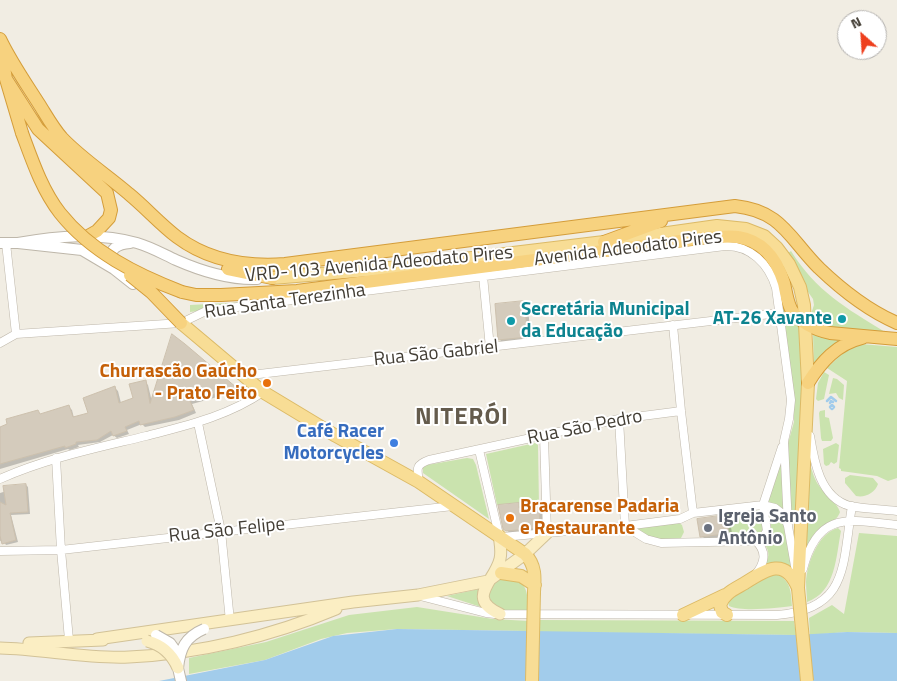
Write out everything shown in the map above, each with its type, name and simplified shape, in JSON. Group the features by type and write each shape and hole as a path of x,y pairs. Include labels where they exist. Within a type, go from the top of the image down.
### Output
{"highway":[{"path":"0,39 17,71 61,137 86,159 130,194 165,226 208,259 222,267 272,278"},
{"path":"0,45 6,79 22,133 38,173 60,212 111,263 151,292 181,323"},
{"path":"6,79 38,129 107,193 111,210 109,218 97,231 88,236"},
{"path":"192,246 230,262 266,266 326,260 735,206 753,209 769,215 782,226 834,282 864,306 897,323"},
{"path":"604,242 682,214"},
{"name":"Avenida Adeodato Pires","path":"111,263 182,292 196,295 220,295 297,291 703,238 739,237 761,246 774,258 792,310 805,323"},
{"path":"805,323 822,331 897,339"},
{"path":"808,383 817,369 833,352 846,343 868,336"}],"main road":[{"name":"VRD-103 Avenida Adeodato Pires","path":"272,278 381,269 604,242 717,226 746,229 755,232 764,236 777,248 792,270 802,296 805,323"},
{"path":"181,323 263,392 336,436 419,482 525,554 534,566 532,681"},
{"path":"805,323 808,383 798,588 807,681"},
{"path":"0,647 69,640 149,636 226,621 353,602 418,595 488,580 525,554 547,533"},
{"path":"500,536 500,559 484,591 484,600 491,609 500,614"},
{"path":"683,615 725,595 767,570 785,570 793,577 798,588"},
{"path":"501,572 521,576 535,589"},
{"path":"725,595 720,606 722,612 727,615"},
{"path":"0,647 113,657 163,654 221,644 265,633 321,616 353,602"},
{"path":"149,636 179,662"}],"street":[{"name":"VRD-103 Avenida Adeodato Pires","path":"18,243 39,239 88,236 106,237 138,244 185,264 218,275 251,279 272,278"},
{"path":"16,334 3,243 82,250 111,263 113,248 127,243 138,244"},
{"name":"Rua Santa Terezinha","path":"0,343 16,334 181,323 206,311 725,246 739,247 751,252 760,260 774,281 779,313"},
{"path":"483,276 490,348"},
{"path":"625,526 646,539 661,543 756,541 763,537 767,531 763,505 784,441 791,400 779,313"},
{"name":"Rua São Gabriel","path":"242,376 779,313"},
{"path":"673,325 693,513"},
{"path":"0,479 56,458 198,423 239,408 263,392"},
{"name":"Rua São Pedro","path":"419,482 417,470 422,463 619,419 681,411"},
{"path":"619,419 625,526"},
{"path":"807,419 818,474 834,496 852,506 897,511"},
{"path":"181,681 179,662 187,640 204,629 226,621 221,531 198,423"},
{"path":"544,436 547,533"},
{"path":"784,441 788,526 798,588"},
{"path":"479,450 500,536 625,526 680,519 693,513 763,505 771,506 780,511 788,526"},
{"path":"56,458 61,550 69,640"},
{"name":"Rua São Felipe","path":"0,550 61,550 454,506"},
{"path":"418,595 486,613 500,614 727,615 791,613 812,607 824,600 834,588 840,574 852,506"},
{"path":"798,588 808,552 815,540 831,526 840,521 897,525"},
{"path":"753,578 761,567 764,556 763,548 756,541"}],"green space":[{"path":"735,240 761,249 804,328 798,514 791,514 787,447 794,422 794,399 771,269 758,253 740,244 190,312 190,305 247,302"},
{"path":"791,251 821,288 885,332 830,327 811,321 810,317 814,305 813,299 788,253"},
{"path":"813,334 848,339 814,370"},
{"path":"861,344 897,347 897,478 888,481 877,476 841,471 839,468 847,381 827,368 845,351"},
{"path":"824,372 829,375 824,399 818,401 816,399 818,383"},
{"path":"833,378 844,385 843,400 836,393 829,394"},
{"path":"825,410 825,417 829,418 833,438 831,441 822,441 821,438 819,413"},
{"path":"535,443 538,445 539,506 519,508 518,503 497,505 486,454"},
{"path":"836,443 839,445 837,462 834,464 831,462 826,466 824,464 823,449"},
{"path":"782,453 786,513 776,504 766,503"},
{"path":"467,458 473,459 476,465 489,519 423,473 423,468 427,465"},
{"path":"809,461 818,484 840,512 833,522 815,534 806,548"},
{"path":"850,475 873,478 878,484 875,490 869,494 856,496 845,483 845,478"},
{"path":"761,508 766,528 762,537 730,540 726,510"},
{"path":"768,510 775,513 784,526 789,544 792,570 765,565 768,553 761,541 769,535 771,528"},
{"path":"676,521 682,525 684,532 680,540 654,540 631,527"},
{"path":"838,528 841,531 836,562 829,582 817,597 807,602 806,582 811,558 825,536"},
{"path":"859,533 897,536 897,633 847,632 810,635 809,618 832,605 844,614"},
{"path":"778,574 788,584 791,592 792,606 742,609 729,606 729,598 767,575"},
{"path":"498,579 514,580 523,585 527,594 528,610 502,610 489,601 488,588"},
{"path":"479,589 479,598 484,608 447,596"},
{"path":"417,607 493,619 529,621 528,631 397,629 347,633 321,639 265,660 189,674 189,658 266,642 349,615"},
{"path":"539,620 794,621 796,635 539,632"}],"water":[{"path":"397,629 796,635 847,632 897,633 897,681 159,681 265,660 333,636"}],"building":[{"name":"Secretária Municipal da Educação","path":"524,301 528,337 498,340 495,304"},
{"path":"172,334 237,388 190,401 194,410 175,417 140,425 139,421 125,427 127,431 113,436 111,431 97,440 76,442 76,444 65,448 65,446 0,464 0,427 7,424 6,419 38,410 40,414 69,405 73,417 88,413 83,398 115,386 119,403 133,398 129,384 146,380 150,403"},
{"path":"26,484 28,512 10,513 16,540 2,544 0,536 0,502 6,505 3,486"},
{"path":"519,503 519,508 539,506 540,528 506,531 503,529 498,505"},
{"path":"726,515 728,531 725,531 725,534 700,537 697,519"}],"waterway":[{"path":"827,401 831,397 836,401"},
{"path":"830,403 831,401 833,402"},
{"path":"832,405 834,407 832,409 830,407 832,405"}],"place":[{"name":"AT-26 Xavante","path":"842,319"},
{"name":"Secretária Municipal da Educação","path":"511,321"},
{"name":"Churrascão Gaúcho - Prato Feito","path":"267,383"},
{"name":"Café Racer Motorcycles","path":"394,443"},
{"name":"Bracarense Padaria e Restaurante","path":"510,518"},
{"name":"Igreja Santo Antônio","path":"708,528"}],"district":[{"name":"NITERÓI","path":"462,418"}]}
